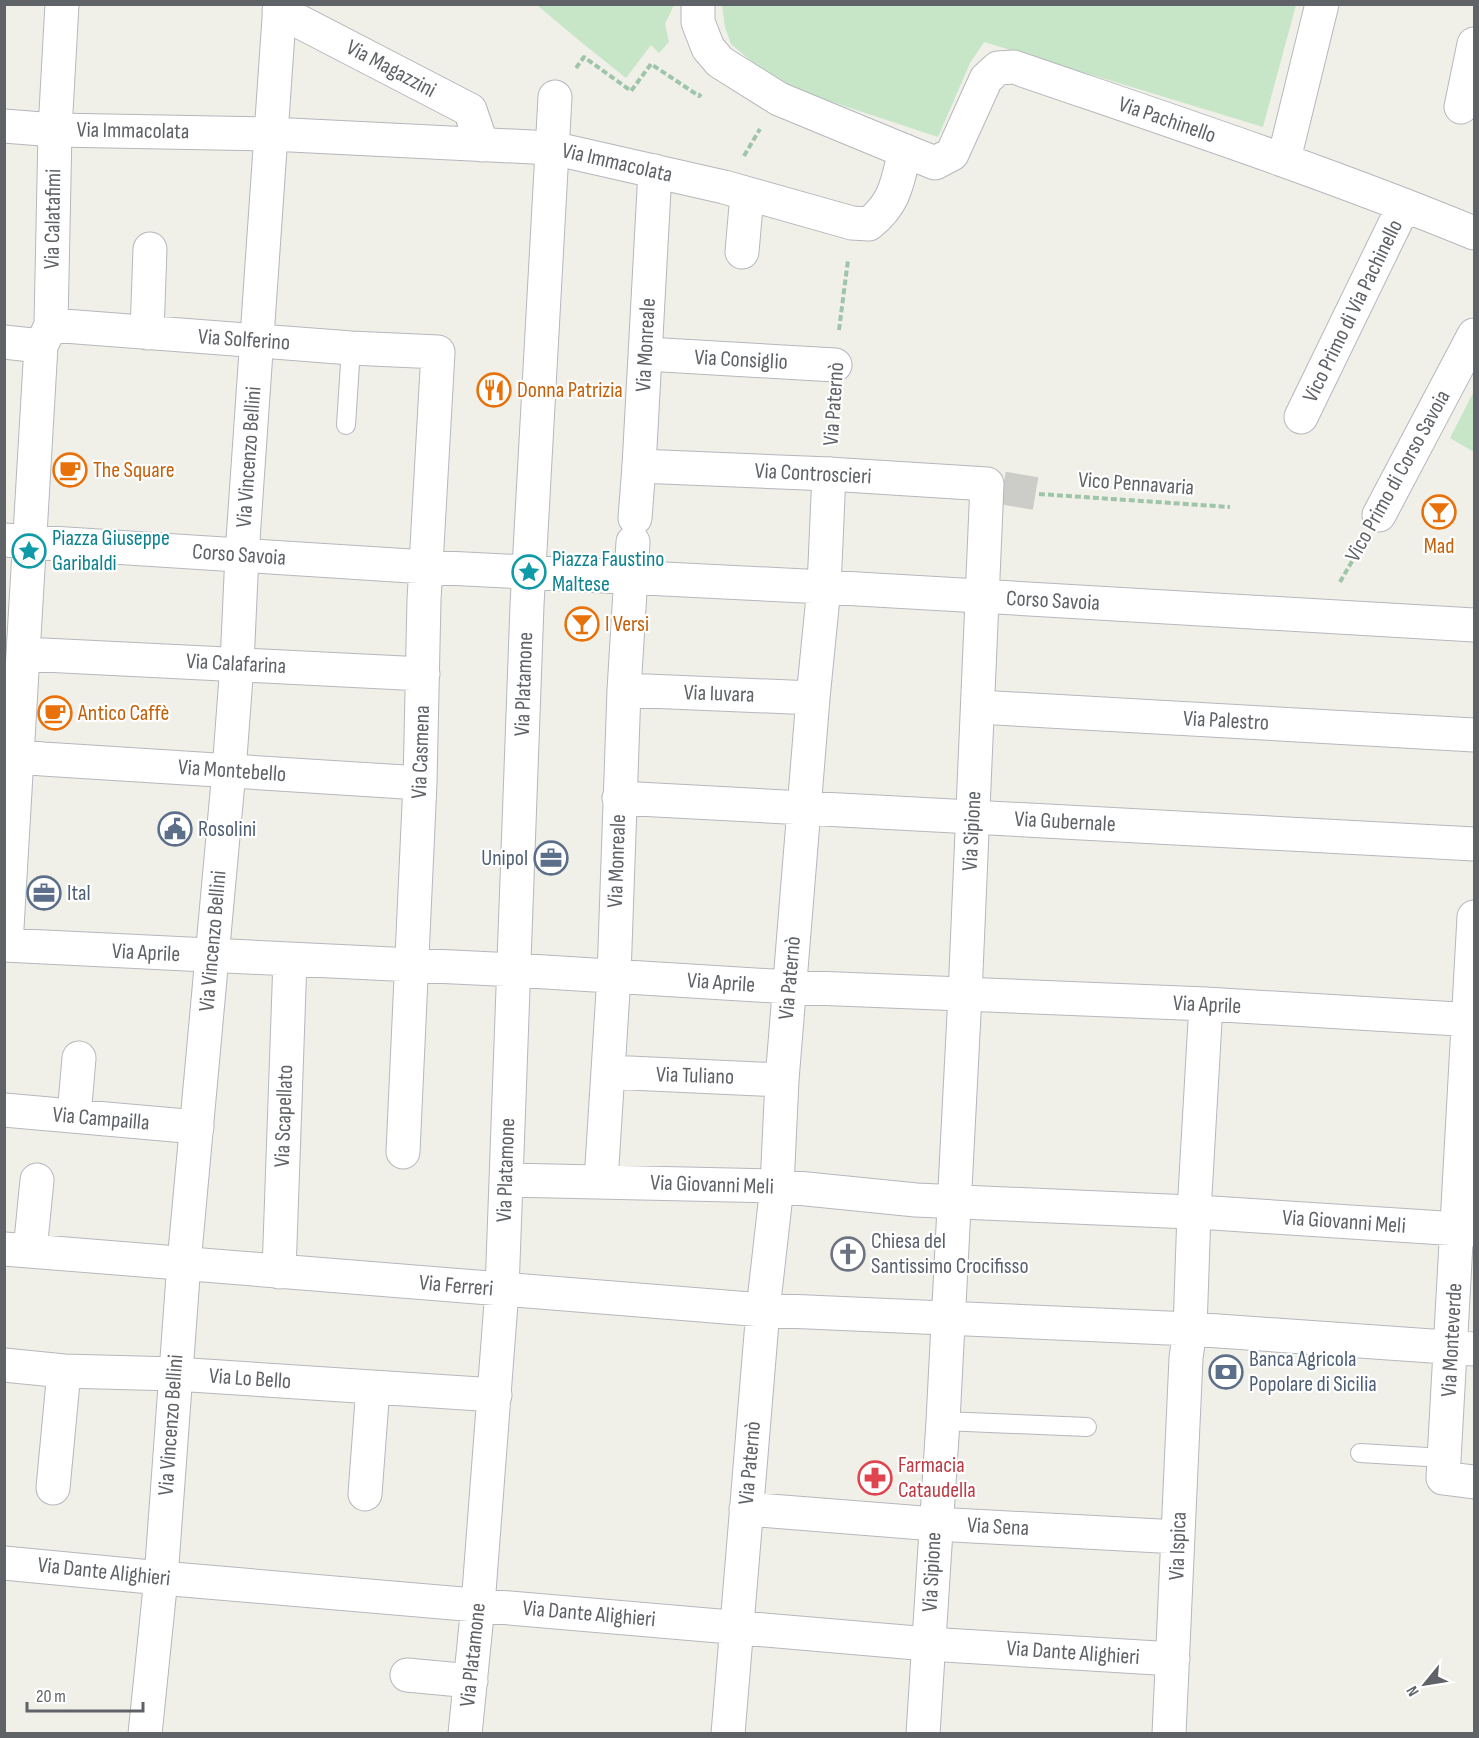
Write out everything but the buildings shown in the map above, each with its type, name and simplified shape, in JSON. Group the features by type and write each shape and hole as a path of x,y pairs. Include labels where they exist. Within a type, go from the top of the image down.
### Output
{"street":[{"name":"Via Calatafimi","path":"21,763 37,654 29,542 46,335 62,4"},
{"path":"698,4 698,22 701,31 708,48 720,62 779,99 905,151 894,195 882,213 869,224 852,223"},
{"path":"1284,159 1322,4"},
{"name":"Via Vincenzo Bellini","path":"144,1734 161,1578 184,1263 229,771 256,340 280,8"},
{"name":"Via Magazzini","path":"280,8 470,110 482,145"},
{"path":"1461,106 1474,44"},
{"name":"Via Pachinello","path":"905,151 934,163 952,154 986,79 998,68 1014,67 1284,159 1474,233"},
{"path":"552,148 555,97"},
{"name":"Via Immacolata","path":"4,126 55,130 271,134 552,148 736,190 852,223"},
{"name":"Via Platamone","path":"465,1734 478,1605 502,1290 528,572 552,148"},
{"name":"Via Monreale","path":"601,1181 614,976 624,690 646,354 655,171"},
{"path":"736,190 742,252"},
{"name":"Vico Primo di Via Pachinello","path":"1301,417 1404,205"},
{"path":"147,333 150,249"},
{"name":"Via Solferino","path":"4,342 46,335 147,333 438,352"},
{"name":"Vico Primo di Corso Savoia","path":"1379,515 1474,335"},
{"name":"Via Casmena","path":"403,1152 420,783 426,567 438,352"},
{"name":"Via Consiglio","path":"646,354 835,365"},
{"name":"Via Controscieri","path":"639,466 829,474 995,486"},
{"name":"Via Paternò","path":"728,1734 763,1310 777,1186 789,987 824,587 829,474"},
{"name":"Via Sipione","path":"923,1734 943,1421 965,995 981,597 995,486"},
{"name":"Corso Savoia","path":"29,542 426,567 824,587 1474,625"},
{"name":"Via Calafarina","path":"37,654 423,674"},
{"name":"Via Iuvara","path":"624,690 813,698"},
{"name":"Via Palestro","path":"978,708 1474,735"},
{"path":"5,945 21,763"},
{"name":"Via Montebello","path":"21,763 229,771 420,783"},
{"name":"Via Gubernale","path":"619,798 1474,844"},
{"name":"Via Monteverde","path":"1474,917 1463,1348 1444,1458 1443,1479 1474,1482"},
{"name":"Via Aprile","path":"5,945 513,970 789,987 1206,1004 1472,1020"},
{"name":"Via Scapellato","path":"279,1272 290,960"},
{"path":"1201,1204 1206,1004"},
{"path":"74,1116 79,1058"},
{"name":"Via Tuliano","path":"608,1072 782,1080"},
{"name":"Via Campailla","path":"4,1110 197,1127"},
{"path":"17,1250 37,1180"},
{"name":"Via Giovanni Meli","path":"506,1180 777,1186 916,1200 954,1190 1201,1204 1466,1230"},
{"name":"Via Ispica","path":"1169,1734 1178,1537 1195,1339 1201,1204"},
{"name":"Via Ferreri","path":"17,1250 763,1310 909,1316 948,1328 1195,1339"},
{"path":"1195,1339 1463,1348"},
{"name":"Via Lo Bello","path":"4,1365 64,1371 175,1374 495,1395"},
{"path":"53,1488 64,1371"},
{"path":"365,1494 373,1387"},
{"name":"Via Sena","path":"746,1509 935,1524 1178,1537"},
{"name":"Via Dante Alighieri","path":"4,1563 928,1644 1173,1659"},
{"path":"407,1675 471,1681"}],"lane":[{"path":"346,425 351,348"},
{"path":"943,1421 1087,1427"},
{"path":"1360,1453 1444,1458"}],"path":[{"path":"555,97 584,57 631,91 651,64 699,96 720,62"},
{"path":"736,190 779,99"},
{"name":"Via Paternò","path":"829,474 835,365 852,223"},
{"name":"Vico Pennavaria","path":"1039,494 1230,507"},
{"name":"Vico Primo di Corso Savoia","path":"1320,616 1379,515"}],"green space":[{"path":"537,5 674,5 665,24 669,42 659,53 651,45 626,78"},
{"path":"722,5 1296,5 1263,127 984,42 970,63 938,137 802,92 770,77 731,44 725,27"},
{"path":"1474,391 1474,452 1450,438"}],"tunnel":[{"path":"1003,488 1039,494"}],"place":[{"name":"Donna Patrizia","path":"494,390"},
{"name":"The Square","path":"70,470"},
{"name":"Mad","path":"1439,512"},
{"name":"Piazza Giuseppe Garibaldi","path":"29,551"},
{"name":"Piazza Faustino Maltese","path":"529,572"},
{"name":"I Versi","path":"582,624"},
{"name":"Antico Caffè","path":"55,713"},
{"name":"Rosolini","path":"175,829"},
{"name":"Unipol","path":"551,858"},
{"name":"Ital","path":"44,893"},
{"name":"Chiesa del Santissimo Crocifisso","path":"848,1254"},
{"name":"Banca Agricola Popolare di Sicilia","path":"1226,1372"},
{"name":"Farmacia Cataudella","path":"875,1478"}]}
